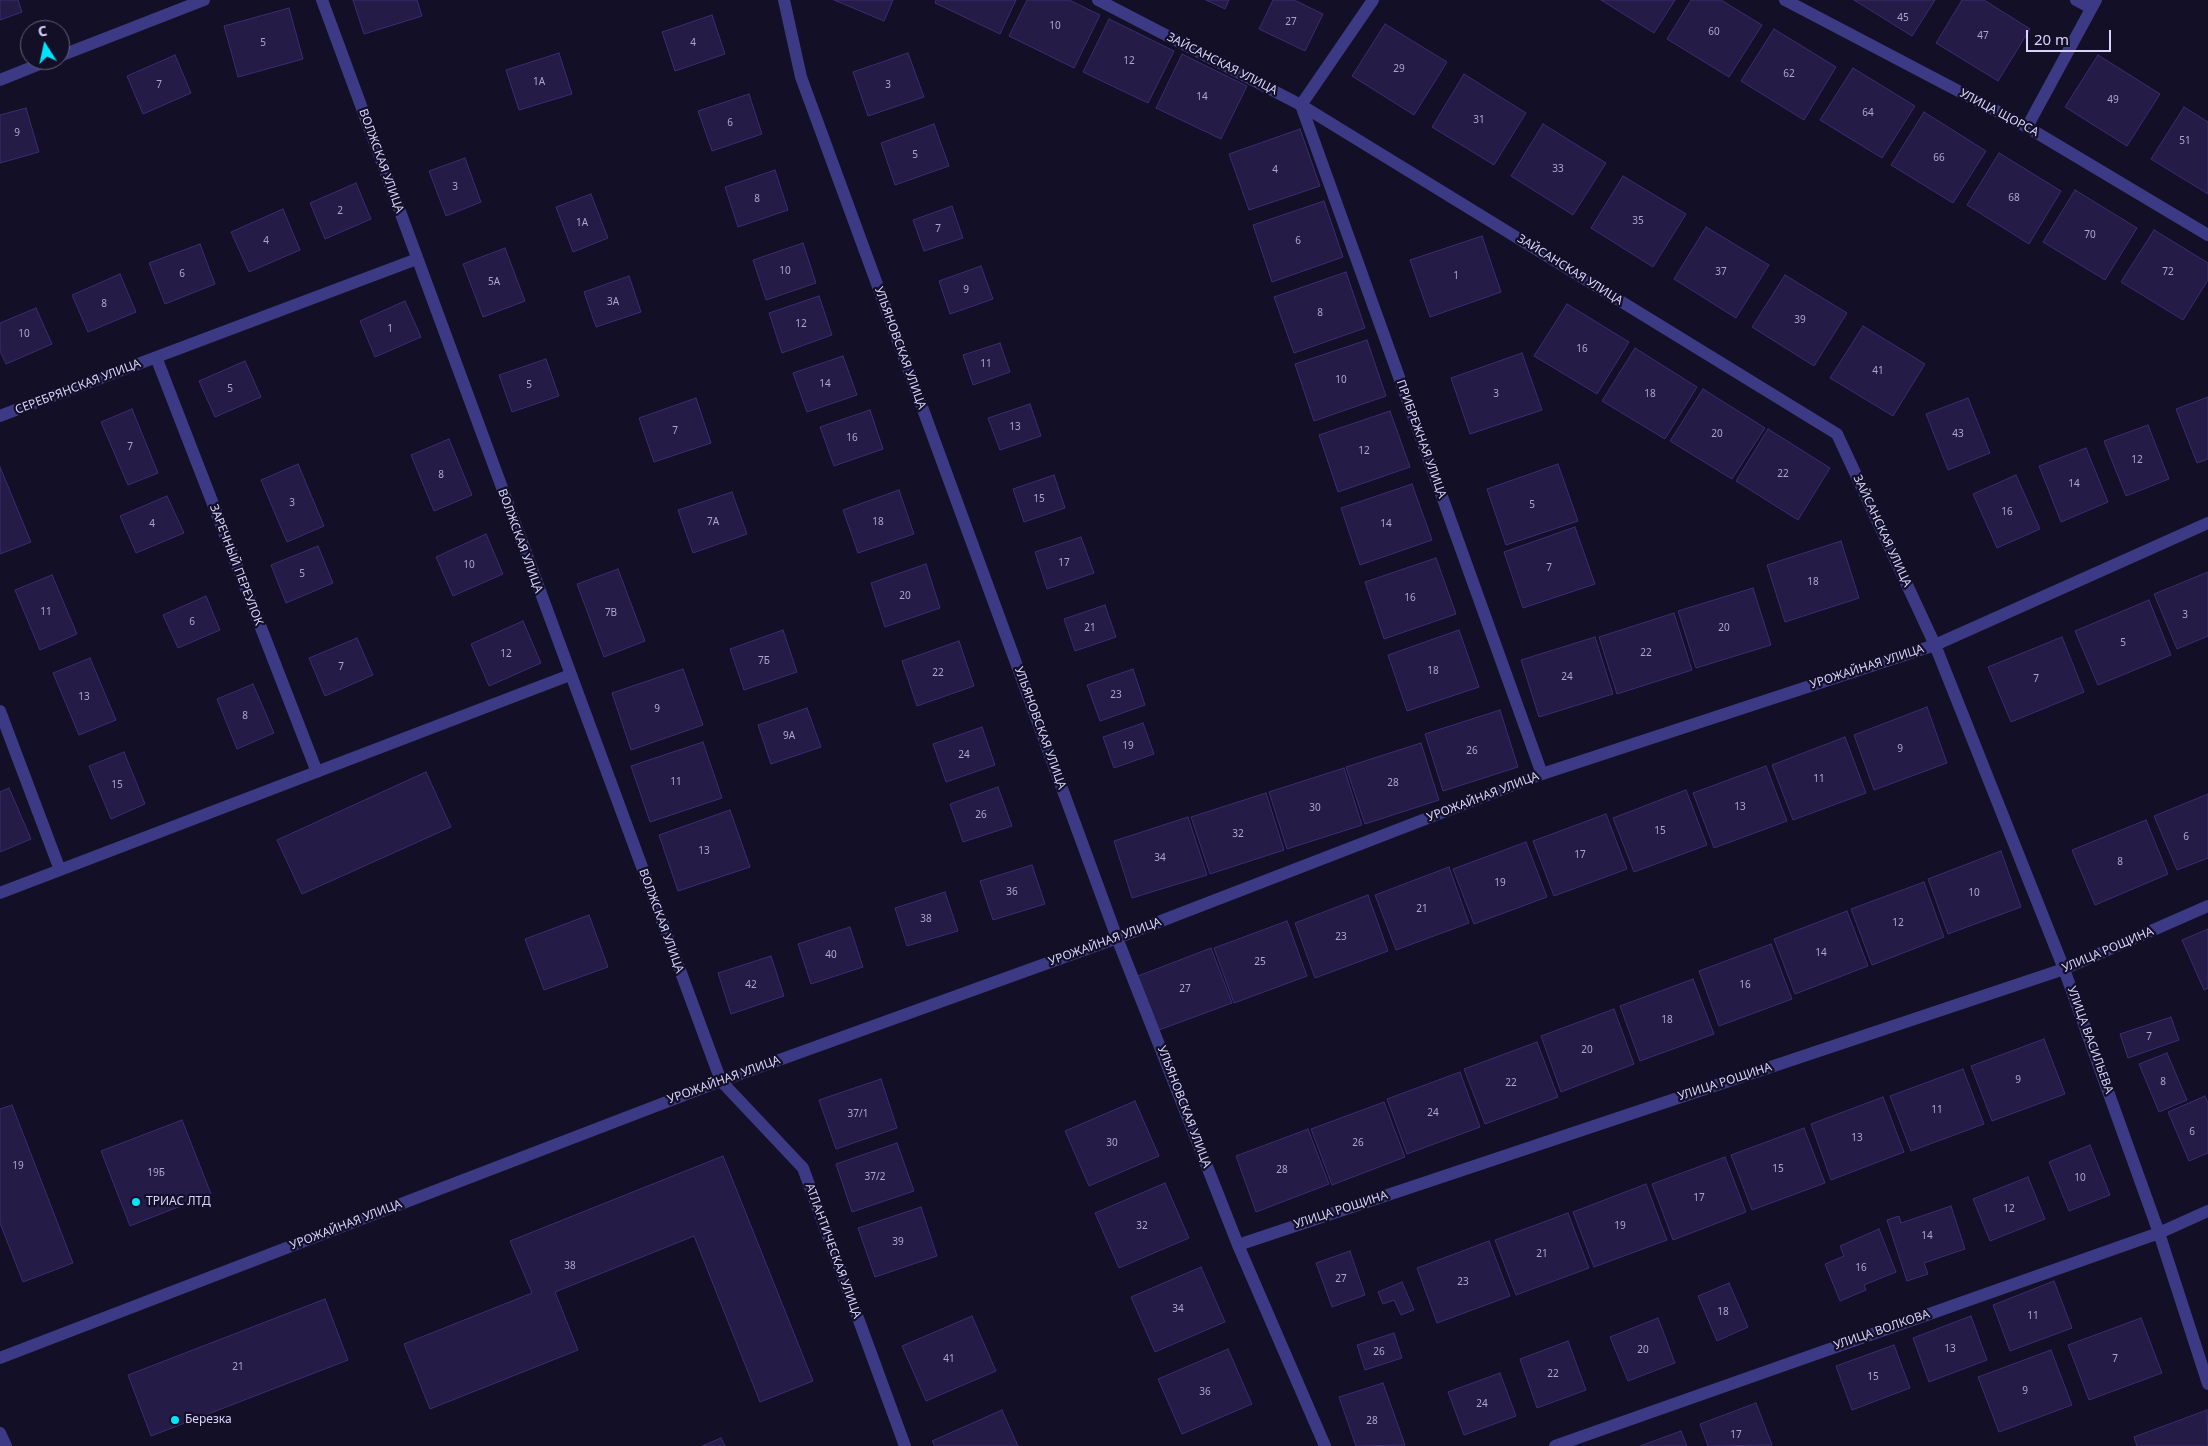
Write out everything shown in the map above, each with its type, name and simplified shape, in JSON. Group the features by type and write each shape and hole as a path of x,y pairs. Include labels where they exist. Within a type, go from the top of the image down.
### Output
{"street":[{"path":"70,52 204,0"},
{"name":"ВОЛЖСКАЯ УЛИЦА","path":"322,0 721,1081"},
{"name":"УЛЬЯНОВСКАЯ УЛИЦА","path":"784,0 801,77 1117,938 1238,1245 1325,1446"},
{"name":"ЗАЙСАНСКАЯ УЛИЦА","path":"1098,0 1301,105 1837,434 1935,645"},
{"path":"1301,105 1373,0"},
{"name":"УЛИЦА ЩОРСА","path":"1784,0 2027,127 2208,235"},
{"path":"2027,127 2094,4 2076,0"},
{"path":"0,80 25,70"},
{"name":"ПРИБРЕЖНАЯ УЛИЦА","path":"1301,105 1542,774"},
{"name":"СЕРЕБРЯНСКАЯ УЛИЦА","path":"0,416 417,259"},
{"name":"ЗАРЕЧНЫЙ ПЕРЕУЛОК","path":"156,357 317,772"},
{"name":"УРОЖАЙНАЯ УЛИЦА","path":"0,1358 721,1081 1117,938 1542,774 1935,645 2208,523"},
{"name":"УЛИЦА ВАСИЛЬЕВА","path":"1935,645 2064,969 2159,1233 2208,1384"},
{"path":"0,893 570,675"},
{"path":"0,711 60,870"},
{"name":"УЛИЦА РОЩИНА","path":"1238,1245 2064,969 2208,906"},
{"name":"АТЛАНТИЧЕСКАЯ УЛИЦА","path":"721,1081 803,1168 905,1446"},
{"name":"УЛИЦА ВОЛКОВА","path":"1554,1446 2159,1233 2208,1211"},
{"path":"0,1433 6,1446"}],"building":[{"path":"0,0 18,0 22,12 0,20"},
{"path":"353,0 417,0 422,16 364,34"},
{"path":"834,0 893,0 884,21"},
{"path":"936,0 1016,0 1000,34 935,3"},
{"path":"1027,0 1069,0 1100,15 1074,68 1009,36"},
{"path":"1206,0 1229,0 1225,9"},
{"path":"1273,0 1294,0 1323,14 1305,51 1259,29"},
{"path":"1601,0 1675,0 1654,33"},
{"path":"1691,0 1721,0 1762,25 1729,77 1667,39"},
{"path":"1854,0 1935,0 1912,36"},
{"path":"1962,0 1984,0 2030,29 1998,81 1936,43"},
{"path":"289,8 303,59 238,77 224,26"},
{"path":"712,15 725,54 675,71 662,32"},
{"path":"1109,19 1174,51 1148,103 1083,72"},
{"path":"1385,24 1447,62 1414,115 1352,76"},
{"path":"1774,29 1836,67 1804,120 1741,81"},
{"path":"559,53 572,94 519,110 506,70"},
{"path":"908,53 924,97 868,116 853,72"},
{"path":"1182,54 1247,86 1221,139 1156,108"},
{"path":"175,55 191,93 143,114 127,76"},
{"path":"2098,55 2160,94 2127,146 2065,107"},
{"path":"1853,68 1915,106 1882,158 1820,120"},
{"path":"1464,74 1526,113 1494,165 1432,127"},
{"path":"749,94 762,134 712,151 698,111"},
{"path":"2184,107 2208,122 2208,194 2151,159"},
{"path":"26,108 39,152 0,163 0,115"},
{"path":"1924,112 1986,151 1953,203 1891,165"},
{"path":"934,124 949,166 895,185 881,143"},
{"path":"1543,124 1606,163 1573,215 1511,176"},
{"path":"1300,129 1320,186 1249,210 1229,154"},
{"path":"1999,153 2061,191 2029,244 1967,205"},
{"path":"465,158 481,202 446,216 429,171"},
{"path":"775,170 788,210 738,227 725,187"},
{"path":"1623,176 1686,214 1653,267 1591,228"},
{"path":"356,183 371,219 325,239 310,203"},
{"path":"2075,190 2137,228 2105,280 2043,242"},
{"path":"591,194 608,238 573,252 556,207"},
{"path":"1324,201 1343,257 1272,282 1253,225"},
{"path":"952,206 963,238 924,251 913,220"},
{"path":"283,209 300,250 249,272 231,232"},
{"path":"1706,227 1769,265 1736,318 1674,279"},
{"path":"2154,230 2208,263 2208,280 2183,320 2121,282"},
{"path":"1482,236 1501,292 1430,317 1410,260"},
{"path":"803,243 816,283 766,300 753,260"},
{"path":"200,244 215,284 165,304 149,263"},
{"path":"505,248 525,301 483,317 463,264"},
{"path":"981,266 993,299 950,314 939,281"},
{"path":"1346,272 1365,328 1294,353 1274,297"},
{"path":"120,274 136,312 88,332 72,295"},
{"path":"1785,275 1847,313 1814,366 1752,327"},
{"path":"629,276 641,312 596,327 584,292"},
{"path":"819,296 832,335 782,353 769,313"},
{"path":"405,301 421,337 375,357 360,321"},
{"path":"1567,304 1629,342 1597,394 1534,356"},
{"path":"36,308 52,344 6,364 0,351 0,323"},
{"path":"1863,326 1925,364 1893,416 1830,378"},
{"path":"1367,340 1386,396 1314,421 1295,364"},
{"path":"1000,343 1010,372 973,385 963,355"},
{"path":"1635,348 1697,387 1665,439 1602,401"},
{"path":"1522,353 1542,410 1470,434 1451,378"},
{"path":"843,356 857,395 807,412 793,373"},
{"path":"546,359 559,396 512,412 499,375"},
{"path":"245,361 261,397 215,417 199,381"},
{"path":"1703,389 1765,428 1732,479 1670,441"},
{"path":"2208,397 2208,459 2197,463 2176,409"},
{"path":"696,398 711,443 654,462 639,418"},
{"path":"1968,398 1990,453 1948,470 1926,414"},
{"path":"1030,404 1041,436 1000,450 988,418"},
{"path":"132,409 158,473 128,485 101,422"},
{"path":"870,410 883,449 834,466 820,427"},
{"path":"1390,411 1410,467 1338,492 1319,435"},
{"path":"2148,425 2169,479 2126,496 2104,441"},
{"path":"1768,429 1830,468 1798,520 1736,481"},
{"path":"449,439 472,495 434,511 411,455"},
{"path":"2086,448 2108,502 2061,522 2039,466"},
{"path":"298,464 324,526 287,542 261,480"},
{"path":"1558,464 1578,521 1506,545 1487,489"},
{"path":"0,467 31,542 0,554"},
{"path":"1054,475 1065,508 1024,522 1013,489"},
{"path":"2016,475 2040,529 1997,548 1973,494"},
{"path":"1412,484 1432,540 1360,565 1341,508"},
{"path":"899,490 914,534 858,553 843,510"},
{"path":"732,492 747,534 693,553 678,510"},
{"path":"167,496 184,533 136,553 120,516"},
{"path":"1575,527 1595,584 1523,608 1504,552"},
{"path":"486,534 503,574 453,596 436,557"},
{"path":"1081,537 1094,573 1047,589 1035,552"},
{"path":"1841,541 1859,598 1785,622 1767,565"},
{"path":"318,546 333,583 286,603 271,565"},
{"path":"1436,558 1456,614 1384,639 1365,582"},
{"path":"926,564 940,608 885,627 871,583"},
{"path":"618,569 645,641 604,657 577,584"},
{"path":"2208,572 2208,636 2177,649 2154,594"},
{"path":"52,575 77,634 40,650 15,590"},
{"path":"1753,588 1771,645 1696,668 1678,611"},
{"path":"206,596 220,630 178,648 163,615"},
{"path":"2149,600 2171,655 2098,685 2075,631"},
{"path":"1105,605 1116,637 1075,651 1064,619"},
{"path":"1674,613 1692,670 1617,694 1599,637"},
{"path":"523,621 541,663 489,686 471,644"},
{"path":"783,630 797,672 744,690 730,649"},
{"path":"1459,630 1479,687 1407,711 1388,655"},
{"path":"1595,637 1613,694 1539,717 1521,660"},
{"path":"2062,637 2084,692 2011,722 1988,667"},
{"path":"357,638 373,675 325,696 309,658"},
{"path":"959,641 974,686 917,706 902,661"},
{"path":"90,658 116,720 79,735 53,673"},
{"path":"683,669 703,725 631,750 612,693"},
{"path":"1133,669 1145,705 1100,721 1087,685"},
{"path":"253,684 274,733 237,749 217,699"},
{"path":"1927,707 1947,763 1874,790 1854,735"},
{"path":"807,708 821,747 771,764 758,725"},
{"path":"1500,710 1518,767 1443,791 1425,734"},
{"path":"1143,723 1154,754 1114,768 1103,737"},
{"path":"982,727 995,765 946,782 933,744"},
{"path":"1845,737 1866,793 1793,820 1772,765"},
{"path":"703,742 722,798 650,822 631,766"},
{"path":"1421,743 1439,800 1365,824 1346,767"},
{"path":"124,752 145,804 111,819 89,766"},
{"path":"1766,766 1787,821 1714,848 1693,793"},
{"path":"1344,768 1362,825 1287,849 1269,792"},
{"path":"426,772 451,827 302,894 277,840"},
{"path":"998,787 1012,826 963,842 950,804"},
{"path":"9,788 31,839 0,852 0,792"},
{"path":"1686,790 1707,845 1634,872 1613,818"},
{"path":"1266,793 1284,850 1210,874 1191,817"},
{"path":"2208,794 2208,858 2177,870 2154,816"},
{"path":"730,810 750,867 678,891 659,835"},
{"path":"1606,814 1627,869 1554,896 1533,841"},
{"path":"1188,817 1207,875 1132,898 1114,841"},
{"path":"2146,820 2168,874 2095,905 2072,850"},
{"path":"1526,842 1547,897 1474,924 1453,869"},
{"path":"2001,851 2021,907 1948,934 1928,879"},
{"path":"1032,865 1045,904 993,920 980,881"},
{"path":"1449,867 1469,923 1396,950 1375,895"},
{"path":"1924,882 1944,937 1872,965 1851,909"},
{"path":"945,892 958,931 907,946 895,908"},
{"path":"1368,895 1388,951 1315,978 1295,923"},
{"path":"1847,911 1868,966 1795,994 1774,939"},
{"path":"589,915 608,967 544,990 525,939"},
{"path":"1287,921 1307,976 1234,1003 1214,948"},
{"path":"850,927 863,967 811,984 798,944"},
{"path":"2208,929 2208,988 2204,990 2182,940"},
{"path":"1771,944 1792,999 1719,1026 1699,971"},
{"path":"1211,948 1232,1003 1159,1030 1138,976"},
{"path":"771,956 784,996 731,1014 718,973"},
{"path":"1693,979 1714,1034 1640,1061 1620,1006"},
{"path":"1614,1009 1634,1064 1561,1092 1541,1036"},
{"path":"2171,1017 2179,1040 2128,1058 2120,1034"},
{"path":"2044,1039 2065,1094 1992,1121 1971,1066"},
{"path":"1537,1042 1558,1097 1485,1124 1464,1069"},
{"path":"2167,1053 2187,1100 2159,1112 2139,1064"},
{"path":"1963,1069 1984,1124 1911,1151 1890,1096"},
{"path":"1460,1072 1480,1127 1407,1154 1387,1099"},
{"path":"881,1079 897,1128 836,1149 819,1100"},
{"path":"2205,1096 2208,1103 2208,1153 2189,1161 2168,1112"},
{"path":"1883,1097 1904,1152 1831,1180 1811,1124"},
{"path":"1135,1101 1159,1156 1089,1186 1065,1131"},
{"path":"1384,1102 1405,1157 1332,1185 1311,1129"},
{"path":"12,1105 73,1263 23,1282 0,1223 0,1109"},
{"path":"182,1120 211,1194 130,1226 101,1151"},
{"path":"1804,1128 1825,1183 1752,1210 1731,1155"},
{"path":"1308,1129 1329,1184 1256,1212 1236,1156"},
{"path":"897,1143 914,1191 852,1212 836,1164"},
{"path":"2090,1145 2110,1195 2069,1211 2049,1162"},
{"path":"723,1156 813,1381 760,1402 694,1236 555,1292 578,1350 430,1409 404,1344 532,1293 510,1241"},
{"path":"1725,1157 1746,1212 1673,1240 1652,1184"},
{"path":"2028,1177 2045,1219 1990,1241 1973,1199"},
{"path":"1165,1183 1189,1238 1119,1268 1095,1213"},
{"path":"1646,1184 1667,1240 1594,1267 1573,1212"},
{"path":"1951,1206 1965,1249 1924,1263 1928,1274 1907,1281 1887,1220 1899,1216 1901,1223"},
{"path":"921,1207 937,1256 875,1277 858,1228"},
{"path":"1568,1213 1589,1268 1516,1295 1495,1240"},
{"path":"1879,1229 1896,1272 1864,1285 1866,1290 1840,1301 1825,1264 1844,1256 1840,1246"},
{"path":"1489,1241 1510,1296 1437,1323 1417,1268"},
{"path":"1350,1251 1365,1295 1332,1307 1316,1263"},
{"path":"1201,1267 1225,1322 1155,1352 1131,1297"},
{"path":"2054,1281 2072,1328 2010,1351 1993,1305"},
{"path":"1402,1282 1414,1310 1401,1315 1394,1300 1383,1304 1378,1292"},
{"path":"1729,1283 1748,1327 1717,1341 1698,1296"},
{"path":"325,1299 348,1360 151,1436 128,1375"},
{"path":"972,1316 996,1371 926,1401 902,1346"},
{"path":"1971,1316 1987,1360 1929,1382 1913,1338"},
{"path":"1658,1318 1675,1363 1628,1381 1610,1337"},
{"path":"2141,1318 2162,1373 2089,1400 2068,1345"},
{"path":"1394,1333 1402,1358 1365,1370 1357,1345"},
{"path":"1568,1341 1586,1390 1537,1408 1520,1359"},
{"path":"1894,1345 1910,1388 1852,1410 1836,1366"},
{"path":"1228,1349 1252,1404 1182,1434 1158,1379"},
{"path":"2051,1350 2072,1405 1999,1432 1978,1377"},
{"path":"1500,1373 1516,1416 1464,1435 1448,1392"},
{"path":"1383,1383 1405,1445 1356,1446 1339,1397"},
{"path":"1756,1403 1772,1445 1708,1446 1700,1424"},
{"path":"1002,1410 1018,1446 935,1446 932,1441"},
{"path":"2207,1410 2208,1446 2137,1446 2134,1437"},
{"path":"1681,1431 1687,1446 1640,1446"},
{"path":"721,1438 725,1446 702,1446"}],"place":[{"name":"ТРИАС ЛТД","path":"136,1202"},
{"name":"Березка","path":"175,1420"}]}
